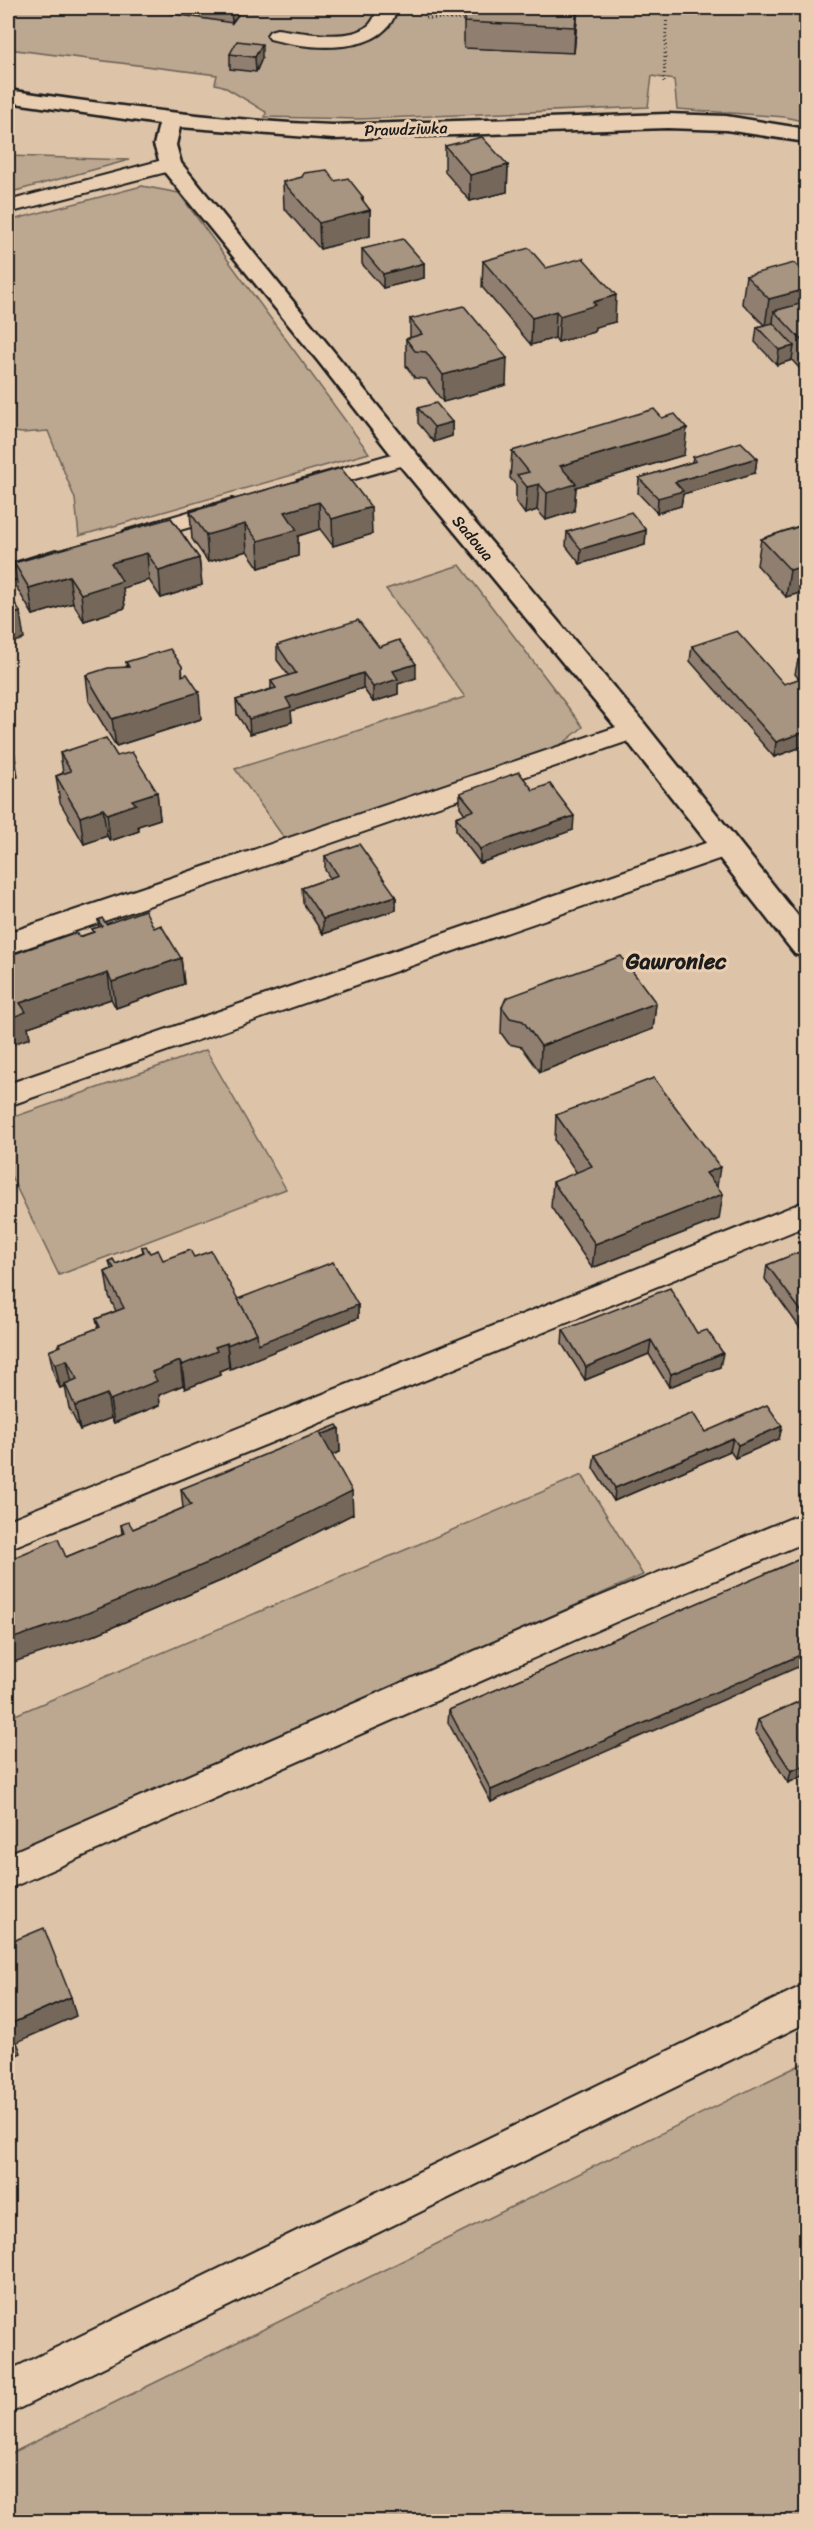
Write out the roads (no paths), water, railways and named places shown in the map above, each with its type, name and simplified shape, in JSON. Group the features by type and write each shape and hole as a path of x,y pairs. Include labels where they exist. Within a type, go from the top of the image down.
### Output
{"street":[{"name":"Prawdziwka","path":"8,96 171,120 291,131 333,132 667,121 726,123 807,135"},
{"path":"170,164 165,145 171,120"},
{"name":"Sadowa","path":"170,164 327,356 406,457 634,730 807,946"}],"lane":[{"path":"277,35 348,39 369,34 387,12"},
{"path":"8,207 170,164"},
{"path":"288,491 406,457"},
{"path":"109,543 255,501"},
{"path":"8,573 75,553"},
{"path":"8,944 634,730"},
{"path":"8,1095 726,846"},
{"path":"8,1535 807,1213"},
{"path":"8,1872 595,1615 807,1527"},
{"path":"8,2393 807,2003"}],"district":[{"name":"Gawroniec","path":"676,961"}]}
